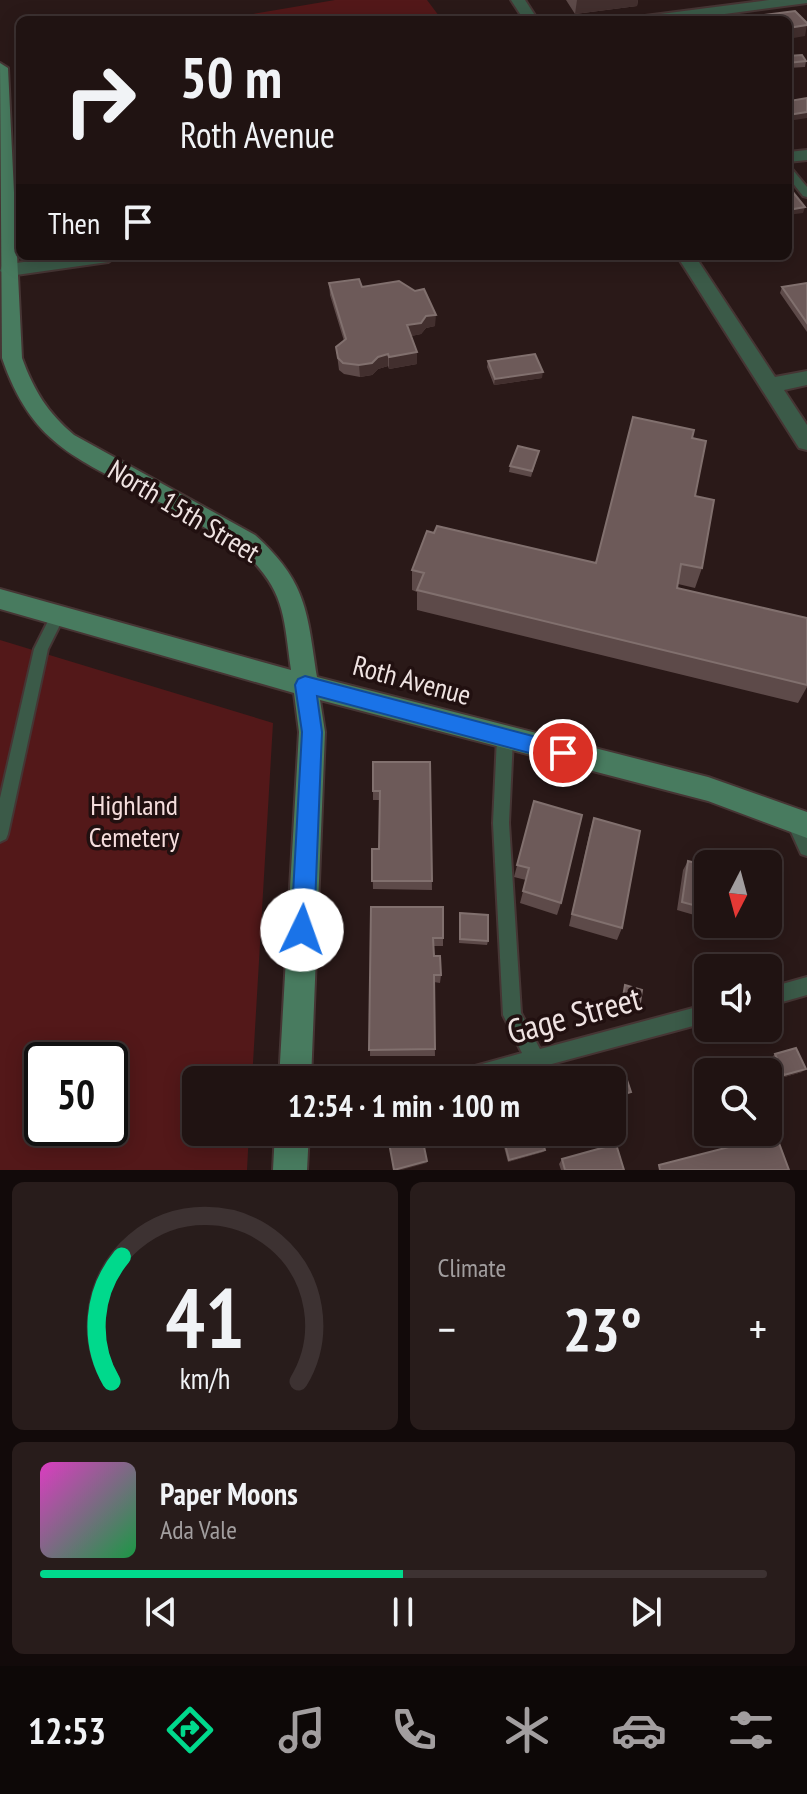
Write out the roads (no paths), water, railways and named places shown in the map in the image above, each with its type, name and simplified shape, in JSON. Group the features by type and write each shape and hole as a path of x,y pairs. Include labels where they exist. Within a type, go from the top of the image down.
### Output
{"main road":[{"name":"North 15th Street","path":"0,68 12,358 30,406 46,425 72,447 247,541 271,563 287,587 295,610 312,732 296,1066"},
{"name":"Roth Avenue","path":"0,599 305,685 708,789 800,823"},
{"path":"290,1170 291,1146"}],"street":[{"path":"677,16 803,0"},
{"path":"9,270 80,260"},
{"path":"689,260 807,442"},
{"path":"770,385 807,378"}],"lane":[{"path":"792,176 807,194"},
{"path":"0,834 41,649 58,615"},
{"path":"505,738 501,823 512,1015 535,1059"},
{"path":"800,823 807,848"},
{"path":"782,993 807,986"},
{"name":"Gage Street","path":"509,1066 694,1017"}],"park label":[{"name":"Highland Cemetery","path":"134,821"}]}
